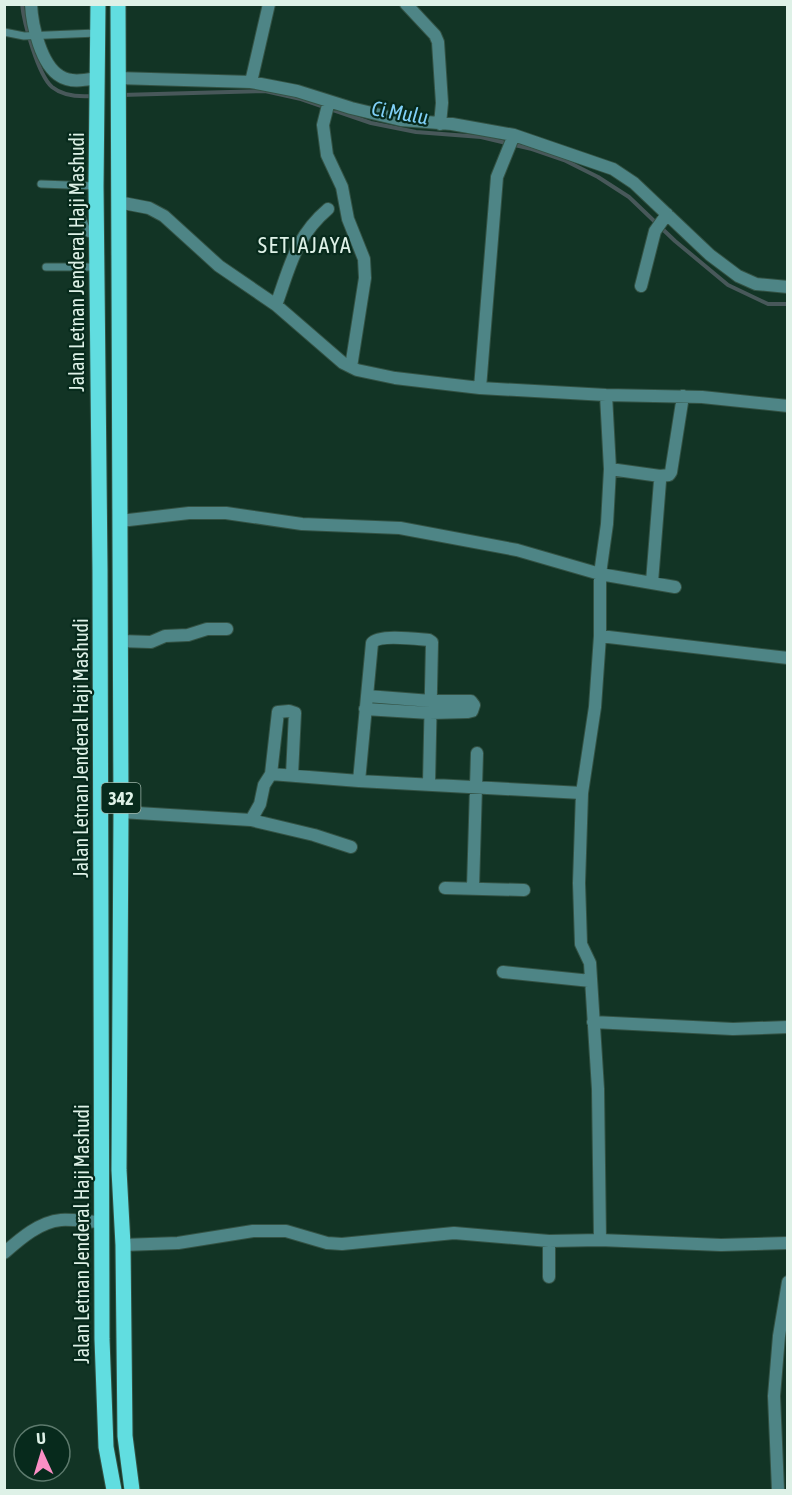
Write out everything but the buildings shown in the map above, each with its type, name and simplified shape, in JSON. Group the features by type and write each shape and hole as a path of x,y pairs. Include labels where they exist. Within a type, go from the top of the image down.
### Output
{"main road":[{"name":"Jalan Letnan Jenderal Haji Mashudi","path":"98,4 96,237 100,592 102,1339 105,1431 114,1491"},
{"name":"Jalan Letnan Jenderal Haji Mashudi","path":"118,4 121,812 119,1170 123,1245 124,1436 132,1491"},
{"path":"102,1339 123,1338"}],"street":[{"path":"31,4 30,36 54,71 61,78 96,80"},
{"path":"251,82 269,4"},
{"path":"406,4 435,35 438,42 442,103 446,124"},
{"path":"117,79 251,82 297,91 327,107 401,120 446,124 512,138 613,169 634,183 661,222 738,276 756,284 788,287"},
{"path":"327,107 323,133 327,155 342,187 348,219 364,259 365,278 351,367"},
{"path":"480,388 495,191 502,161 512,138"},
{"path":"118,202 156,211 219,266 276,305 322,346 351,367 395,378 480,388 606,395 683,396 788,406"},
{"path":"276,305 301,238 313,221 328,209"},
{"path":"641,286 661,222"},
{"path":"600,1240 598,1089 590,963 581,944 579,883 582,793 595,707 600,636 600,574 610,469 606,395"},
{"path":"610,469 660,476 669,475 683,396"},
{"path":"652,582 660,476"},
{"path":"120,521 189,513 226,513 302,524 400,528 517,550 600,574 675,587"},
{"path":"120,641 151,642 165,636 188,635 207,629 227,629"},
{"path":"600,636 788,658"},
{"path":"359,781 371,649 374,639 390,638 431,642 429,783"},
{"path":"366,702 431,707"},
{"path":"251,820 260,804 264,785 271,774 278,712 295,713 292,775"},
{"path":"473,888 477,753"},
{"path":"271,774 582,793"},
{"path":"121,812 251,820 314,835 351,847"},
{"path":"445,888 524,890"},
{"path":"502,972 591,981"},
{"path":"593,1022 733,1029 788,1028"},
{"path":"4,1253 27,1234 49,1222 62,1220 103,1222"},
{"path":"123,1245 178,1243 264,1231 286,1231 327,1243 342,1244 454,1233 549,1241 600,1240 721,1245 788,1243"},
{"path":"549,1241 549,1277"},
{"path":"778,1491 782,1432 774,1396 776,1363 788,1282"}],"lane":[{"path":"4,32 30,36 97,33"},
{"path":"41,184 96,186"},
{"path":"76,203 88,233 96,237"},
{"path":"46,267 97,267"}],"waterway":[{"name":"Ci Mulu","path":"22,4 32,48 47,81 56,90 66,94 93,96"},
{"name":"Ci Mulu","path":"121,95 265,91 301,99 371,123 416,132 481,137 532,149 564,160 598,177 629,197 675,241 728,285 768,304 788,304"}],"district":[{"name":"SETIAJAYA","path":"305,245"}]}
